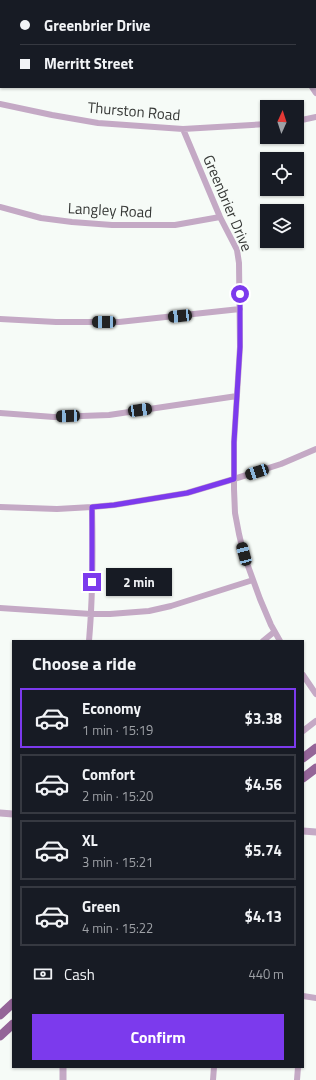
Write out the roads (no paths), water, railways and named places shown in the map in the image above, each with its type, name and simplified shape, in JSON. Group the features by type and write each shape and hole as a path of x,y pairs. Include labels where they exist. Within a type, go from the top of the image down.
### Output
{"main road":[{"path":"304,757 316,748"},
{"path":"304,777 316,768"},
{"path":"0,1015 12,1004"},
{"path":"0,1036 12,1025"}],"street":[{"name":"Thurston Road","path":"0,104 98,123 183,129 260,124"},
{"path":"304,120 316,117"},
{"name":"Greenbrier Drive","path":"183,129 220,217 237,250 239,263 240,347 234,442 234,479 238,534 260,599 274,632 279,640"},
{"name":"Langley Road","path":"0,207 41,218 112,225 175,225 220,217"},
{"path":"0,319 56,322 119,322 240,309"},
{"path":"0,413 54,417 109,415 237,396"},
{"path":"0,507 57,509 92,507 114,505 187,493 281,464 316,449"},
{"path":"89,640 93,566 92,507"},
{"path":"0,608 91,614 110,614 149,610 171,606 253,580"},
{"path":"264,640 274,632"},
{"path":"304,676 316,694"},
{"path":"304,730 316,721"},
{"path":"0,813 12,814"},
{"path":"304,831 316,832"},
{"path":"304,996 316,998"},
{"path":"63,1068 63,1080"},
{"path":"214,1068 214,1080"},
{"path":"297,1080 298,1068"}]}
